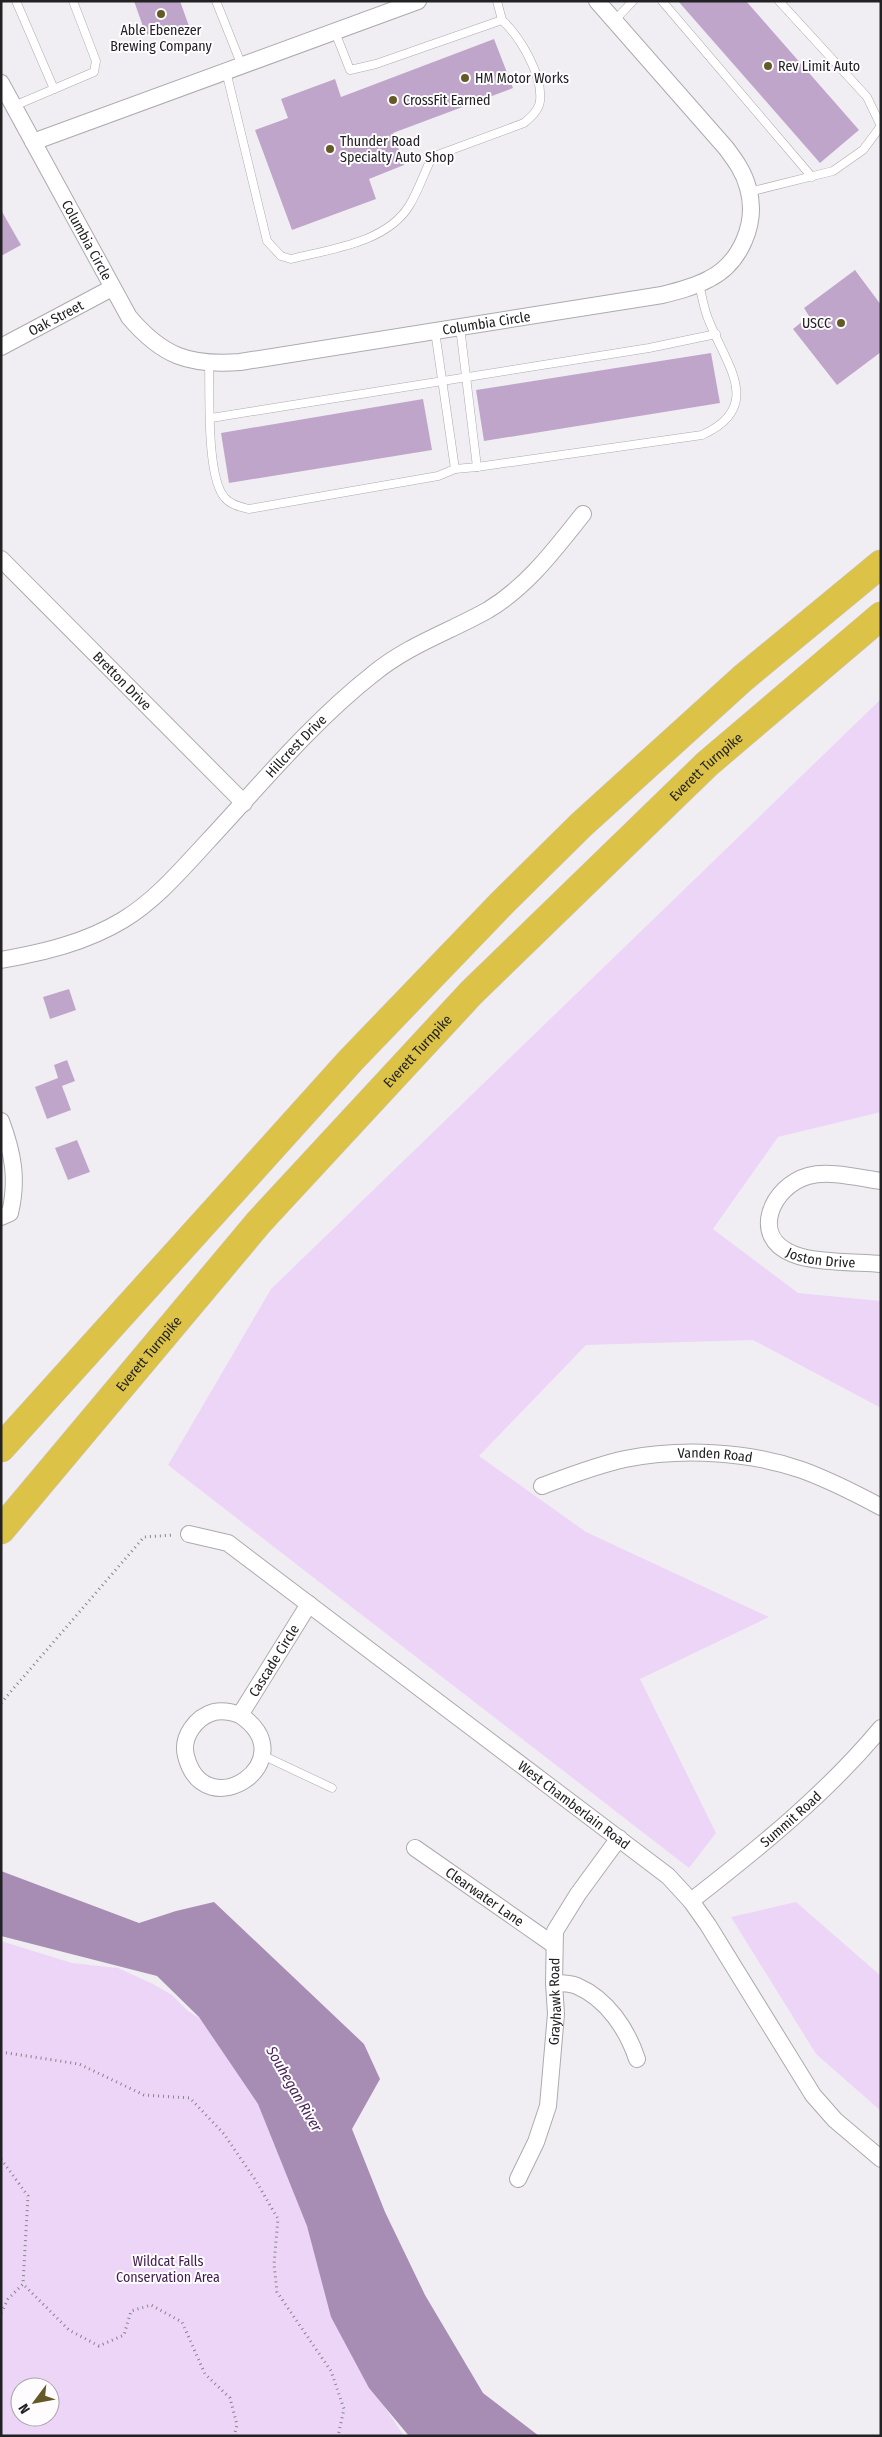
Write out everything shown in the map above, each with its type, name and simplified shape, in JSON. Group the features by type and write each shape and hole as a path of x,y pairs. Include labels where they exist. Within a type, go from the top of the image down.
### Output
{"highway":[{"path":"1,1448 351,1060 502,902 581,825 743,678 881,564"},
{"name":"Everett Turnpike","path":"1,1530 259,1222 471,992 707,764 881,616"}],"street":[{"path":"33,142 412,2"},
{"name":"Columbia Circle","path":"1,83 128,317 157,347 174,356 194,362 210,364 240,362 662,295 699,284 727,267 740,250 748,229 751,209 749,192 741,168 726,148 600,3"},
{"name":"Oak Street","path":"1,347 112,288"},
{"name":"Hillcrest Drive","path":"1,960 64,947 123,920 157,894 299,744 371,675 410,648 488,609 505,598 545,562 583,514"},
{"name":"Bretton Drive","path":"1,559 244,802"},
{"path":"1,1121 10,1145 14,1169 14,1196 6,1215"},
{"name":"Joston Drive","path":"881,1181 838,1176 809,1176 788,1186 776,1199 771,1208 769,1226 777,1244 794,1255 881,1264"},
{"name":"Vanden Road","path":"542,1486 624,1459 652,1455 710,1454 774,1462 802,1470 881,1507"},
{"name":"West Chamberlain Road","path":"189,1534 228,1543 668,1876 691,1901 814,2095 835,2120 881,2159"},
{"name":"Cascade Circle","path":"240,1715 309,1604"},
{"path":"227,1711 240,1715 250,1722 258,1732 262,1755 258,1767 251,1777 242,1784 230,1788 218,1788 206,1784 196,1777 188,1766 185,1752 186,1739 197,1722 214,1712 227,1711"},
{"name":"Summit Road","path":"691,1901 737,1866 821,1794 881,1728"},
{"name":"Grayhawk Road","path":"518,2179 536,2142 548,2106 556,2014 554,1983 555,1931 578,1894 619,1838"},
{"name":"Clearwater Lane","path":"415,1848 554,1945"},
{"path":"554,1983 576,1985 595,1997 614,2015 629,2036 637,2059"}],"lane":[{"path":"16,1 54,89"},
{"path":"14,106 94,72 96,61 74,1"},
{"path":"216,1 234,69 267,241 281,256 291,259 368,239 389,226 408,208 432,157 524,123 534,114 540,101 537,82 527,51 512,30 502,20 497,1"},
{"path":"615,20 633,1"},
{"path":"662,1 812,176"},
{"path":"749,192 834,172 863,150 881,126 866,97 779,1"},
{"path":"335,32 350,70 376,64 502,20"},
{"path":"210,364 212,464 218,487 225,498 237,506 249,509 438,476 455,468 477,467 702,435 716,429 729,417 736,407 735,384 727,357 709,321 699,284"},
{"path":"460,327 477,467"},
{"path":"435,331 455,468"},
{"path":"211,418 649,348 716,334"},
{"path":"262,1755 332,1788"}],"path":[{"path":"1,1703 144,1537 189,1534"},
{"path":"1,2052 80,2064 144,2095 190,2098 224,2134 256,2181 278,2219 274,2264 276,2292 332,2372 344,2409 338,2436"},
{"path":"1,2159 28,2196 23,2284 8,2299 1,2313"},
{"path":"23,2284 69,2330 99,2346 124,2335 132,2311 151,2306 182,2322 205,2374 230,2398 237,2425 234,2436"}],"green space":[{"path":"881,699 881,1112 778,1137 713,1229 798,1293 881,1301 881,1408 753,1340 586,1345 479,1456 586,1532 769,1617 640,1679 716,1833 689,1868 168,1465 271,1289"},
{"path":"796,1902 881,1976 881,2111 816,2054 731,1917"},
{"name":"Wildcat Falls Conservation Area","path":"1,1941 72,1963 118,1968 172,1995 188,2011 212,2029 261,2092 378,2397 404,2436 1,2436"}],"water":[{"name":"Souhegan River","path":"1,1871 139,1923 176,1911 214,1902 364,2044 380,2079 352,2129 385,2212 425,2295 483,2393 539,2436 409,2436 369,2388 331,2317 307,2226 258,2104 199,2017 157,1976 1,1936"}],"building":[{"name":"Able Ebenezer Brewing Company","path":"134,1 180,1 190,29 172,36 168,26 146,35"},
{"name":"Rev Limit Auto","path":"678,1 746,1 859,130 820,163"},
{"name":"Thunder Road Specialty Auto Shop","path":"494,39 513,88 393,133 404,165 369,179 376,199 292,230 255,130 288,118 281,99 335,79 341,97"},
{"path":"1,210 21,245 1,256"},
{"name":"USCC","path":"855,270 881,305 881,352 837,385 793,329 809,316 804,308"},
{"path":"711,353 720,403 484,441 476,390"},
{"path":"423,399 432,450 229,483 221,433"},
{"path":"69,989 76,1010 50,1019 43,997"},
{"path":"67,1060 75,1081 62,1086 71,1110 47,1119 35,1087 58,1078 54,1065"},
{"path":"77,1140 90,1172 68,1180 55,1148"}],"place":[{"name":"Able Ebenezer Brewing Company","path":"161,14"},
{"name":"Rev Limit Auto","path":"768,66"},
{"name":"HM Motor Works","path":"465,78"},
{"name":"CrossFit Earned","path":"393,100"},
{"name":"Thunder Road Specialty Auto Shop","path":"330,149"},
{"name":"USCC","path":"841,323"}]}
